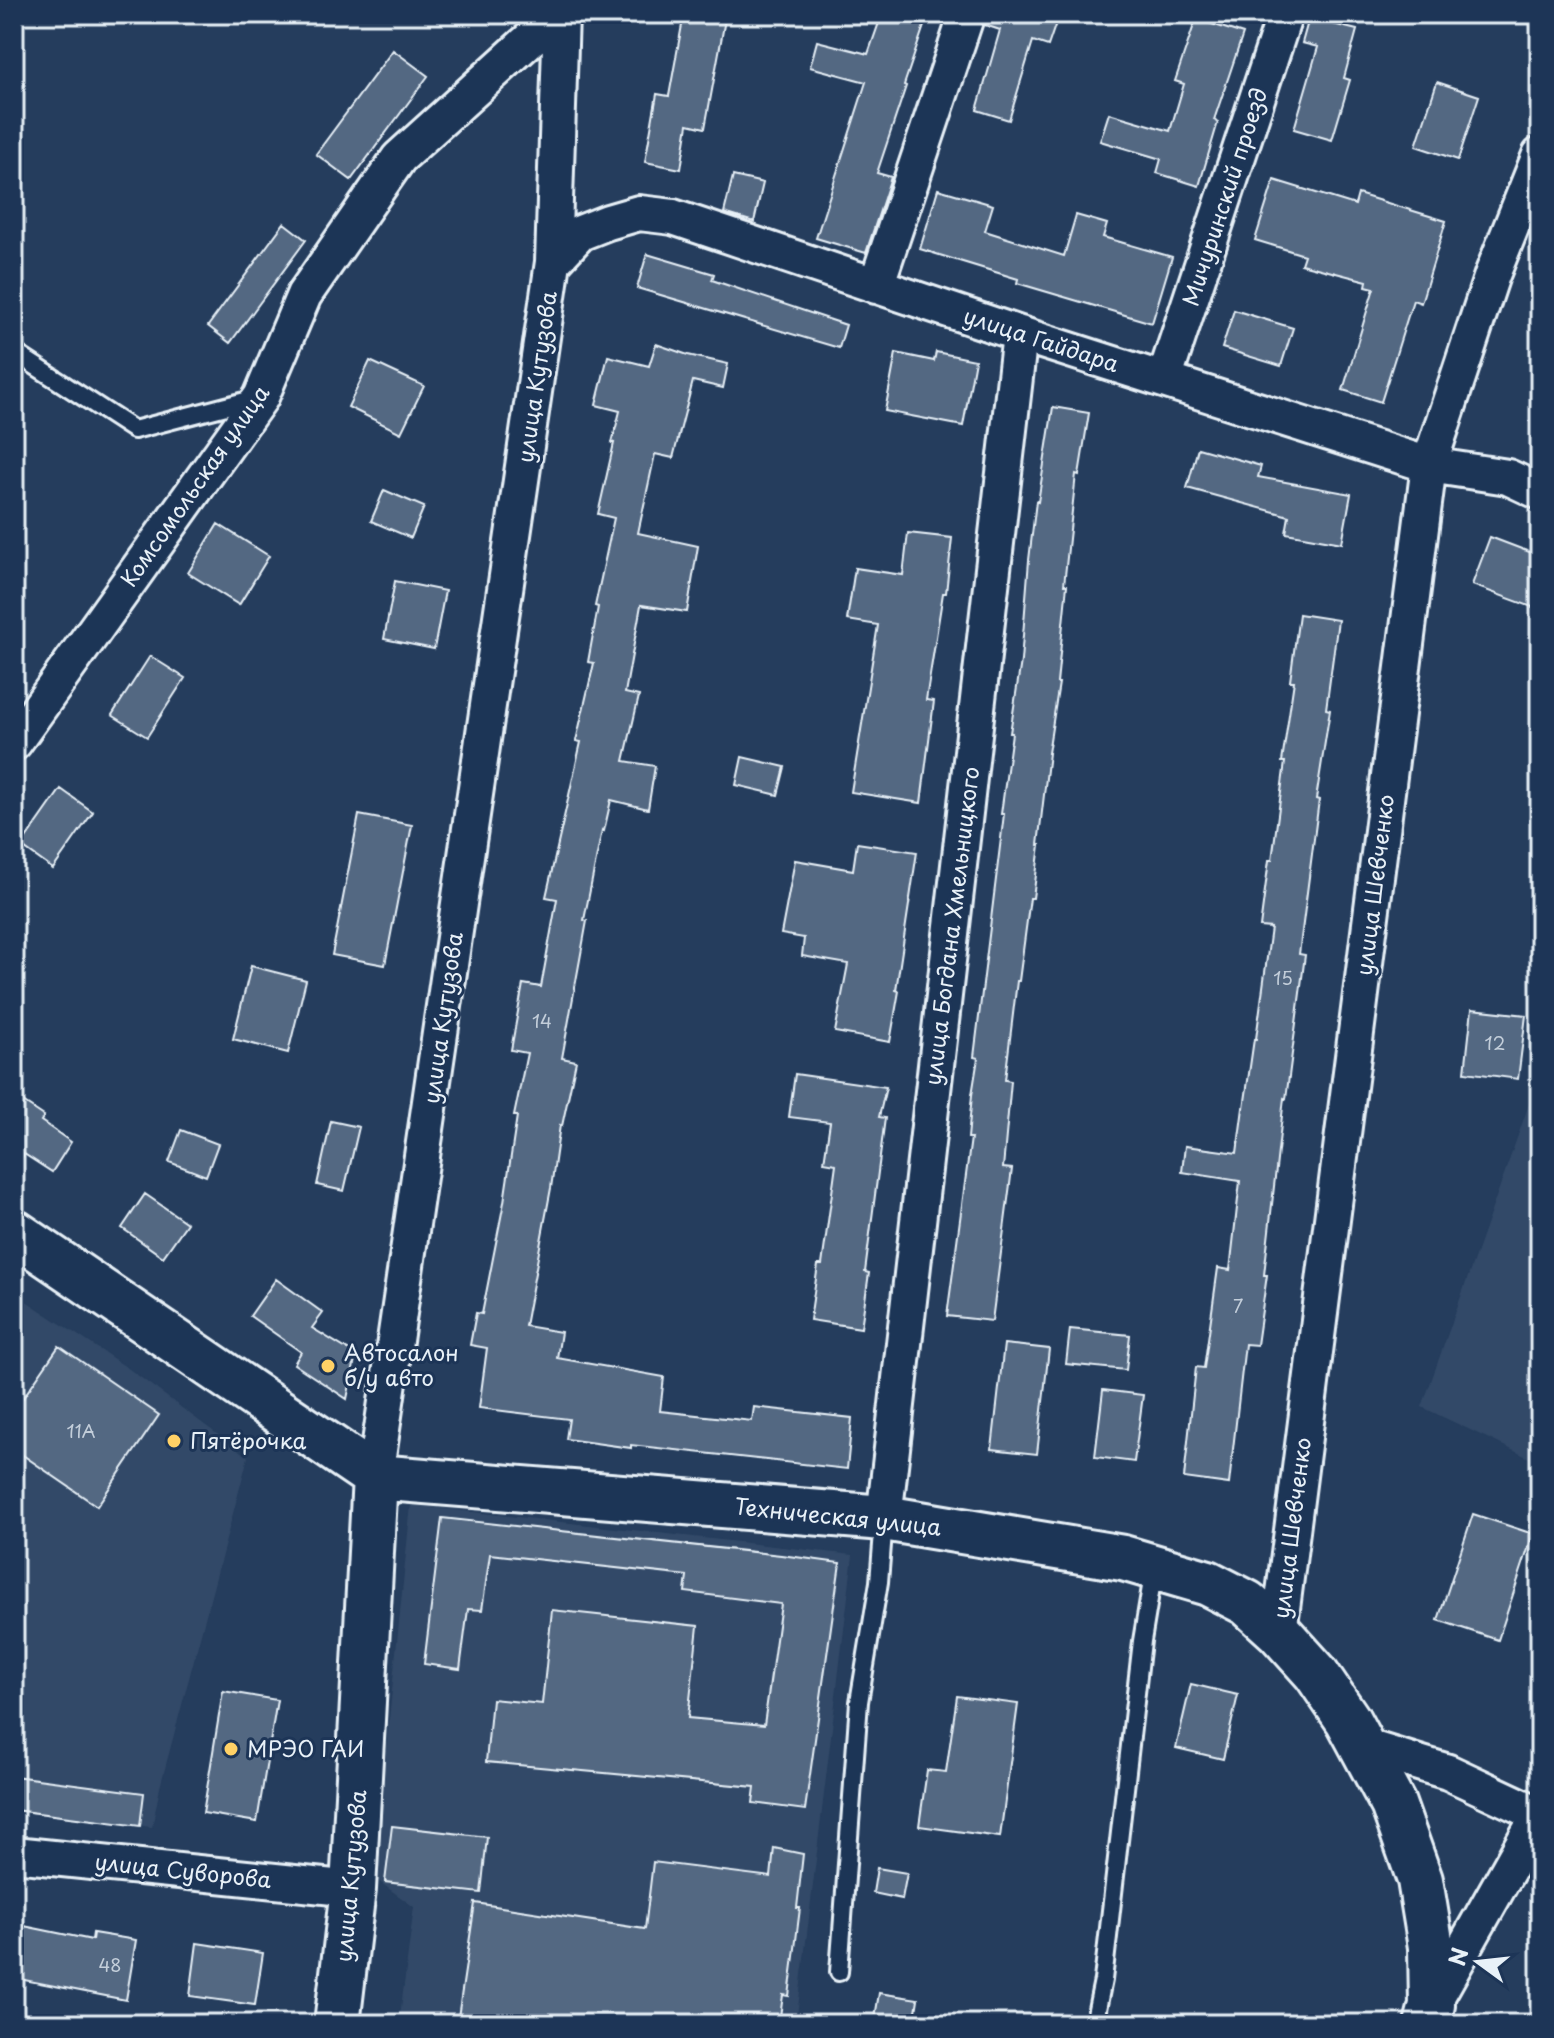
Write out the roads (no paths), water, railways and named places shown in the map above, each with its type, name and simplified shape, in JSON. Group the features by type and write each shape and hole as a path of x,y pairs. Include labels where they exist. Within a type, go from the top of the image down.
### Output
{"main road":[{"path":"14,1232 375,1477"},
{"name":"Техническая улица","path":"375,1477 884,1518 1123,1558 1208,1583 1234,1596 1247,1603 1279,1632 1316,1673 1363,1746 1393,1804 1420,1880 1431,1947 1429,2014"},
{"name":"улица Кутузова","path":"337,2024 353,1889 375,1477"}],"street":[{"name":"улица Кутузова","path":"375,1477 553,262 559,14"},
{"name":"Комсомольская улица","path":"14,743 261,397 304,295 399,158 559,14"},
{"path":"876,286 967,14"},
{"name":"Мичуринский проезд","path":"1164,380 1285,14"},
{"name":"улица Шевченко","path":"1279,1632 1429,465 1492,275 1540,155"},
{"name":"улица Гайдара","path":"553,262 580,233 608,222 639,213 673,217 1020,334 1429,465 1508,477 1540,492"},
{"name":"улица Богдана Хмельницкого","path":"884,1518 1020,334"},
{"path":"1363,1746 1448,1772 1540,1814 1429,2014"},
{"name":"улица Суворова","path":"14,1854 353,1889"}],"lane":[{"path":"14,352 134,430 261,397"},
{"path":"839,1972 859,1702 879,1582 884,1518"},
{"path":"1094,2024 1103,1980 1142,1641 1154,1567"}],"place":[{"name":"Автосалон б/у авто","path":"328,1366"},
{"name":"Пятёрочка","path":"174,1441"},
{"name":"МРЭО ГАИ","path":"231,1749"}]}
